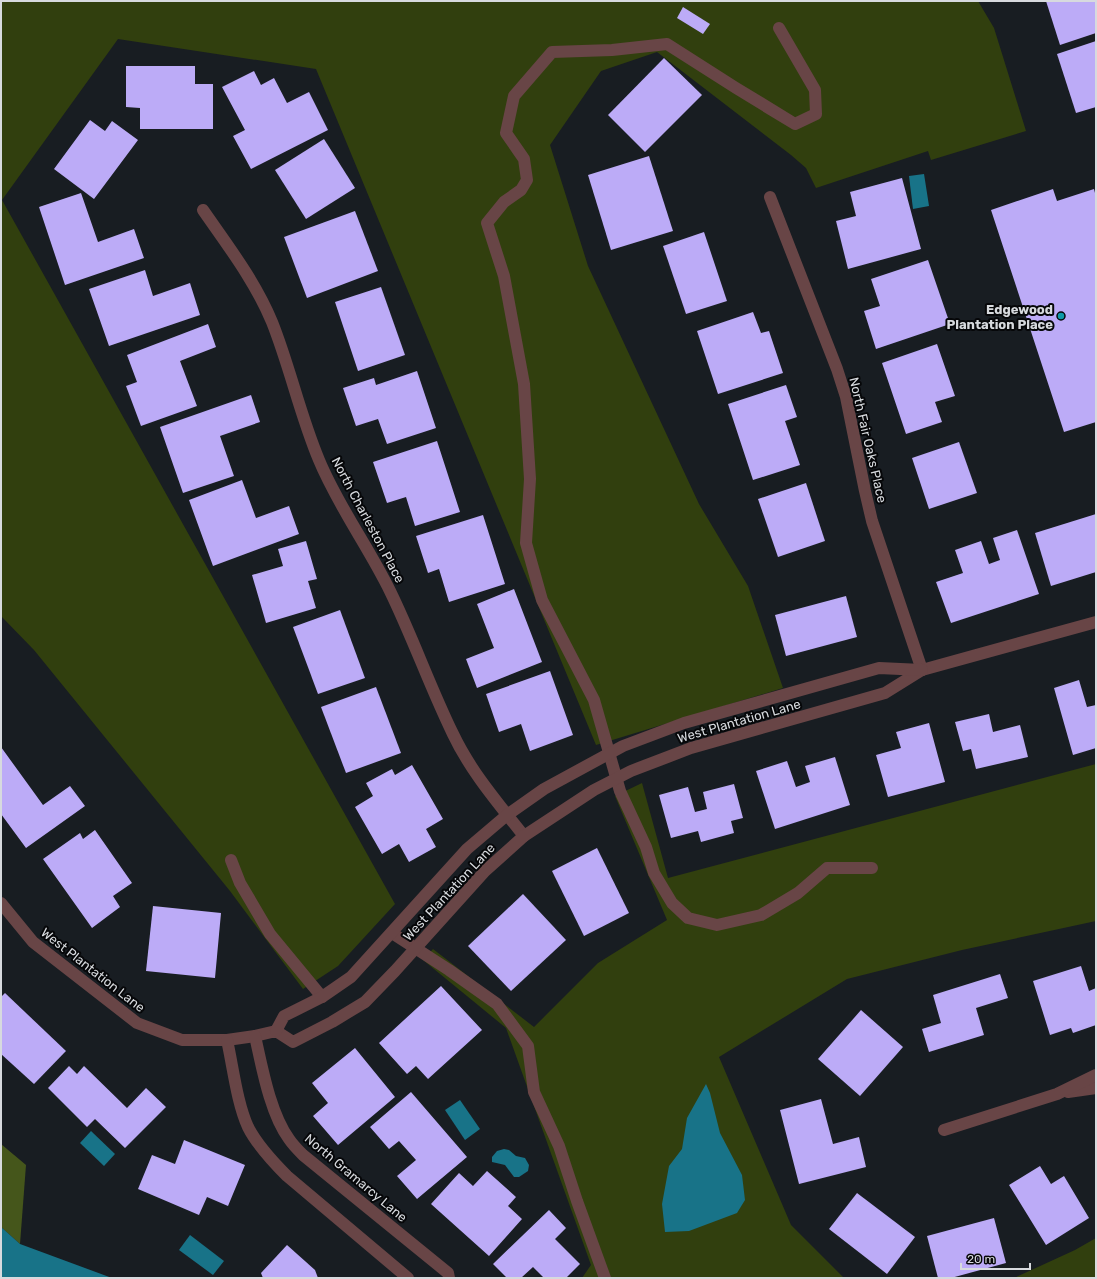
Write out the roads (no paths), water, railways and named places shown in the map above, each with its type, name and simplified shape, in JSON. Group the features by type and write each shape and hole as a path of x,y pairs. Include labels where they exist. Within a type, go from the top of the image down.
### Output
{"street":[{"path":"779,28 815,90 816,114 795,124 667,44 612,50 552,52 514,96 506,132 524,159 527,180 521,190 504,202 487,222 504,276 524,384 530,480 526,543 542,600 594,700 620,791 646,847 654,873 672,903 688,918 717,925 761,915 798,893 827,868 872,868"},
{"name":"North Fair Oaks Place","path":"770,197 837,369 846,398 872,521 922,670"},
{"name":"North Charleston Place","path":"203,210 236,256 252,282 272,321 319,459 337,498 389,589 407,627 453,735 483,785 524,836"},
{"name":"West Plantation Lane","path":"1,903 33,942 137,1022 182,1040 227,1040 276,1031 293,1042 332,1022 365,1002 485,871 524,836 594,790 631,771 691,748 885,693 922,670 1096,622"},
{"name":"West Plantation Lane","path":"276,1031 284,1016 322,997 351,977 467,849 507,815 544,789 622,746 684,723 879,668 922,670"},
{"path":"231,860 240,883 270,934 322,997"},
{"path":"392,933 449,970 497,1004 528,1046 534,1092 559,1146 605,1278"},
{"name":"North Gramarcy Lane","path":"255,1036 267,1089 275,1113 288,1138 303,1155 448,1272 449,1278"},
{"path":"227,1040 240,1104 248,1128 268,1157 287,1176 408,1278"},
{"path":"944,1130 1057,1094 1096,1075"},
{"path":"1057,1094 1096,1088"}],"water":[{"path":"924,174 929,206 913,209 909,176"},
{"path":"706,1084 710,1093 720,1133 742,1175 745,1200 737,1213 689,1231 665,1232 662,1204 669,1166 682,1149 687,1118"},
{"path":"460,1100 480,1129 465,1140 445,1110"},
{"path":"91,1131 115,1154 104,1166 80,1143"},
{"path":"504,1149 509,1150 516,1156 525,1158 529,1165 528,1171 519,1177 514,1177 505,1165 492,1162 492,1157 497,1151"},
{"path":"1,1227 20,1244 112,1278 1,1278"},
{"path":"190,1235 224,1261 213,1275 179,1250"}],"place":[{"name":"Edgewood Plantation Place","path":"1061,316"}]}
